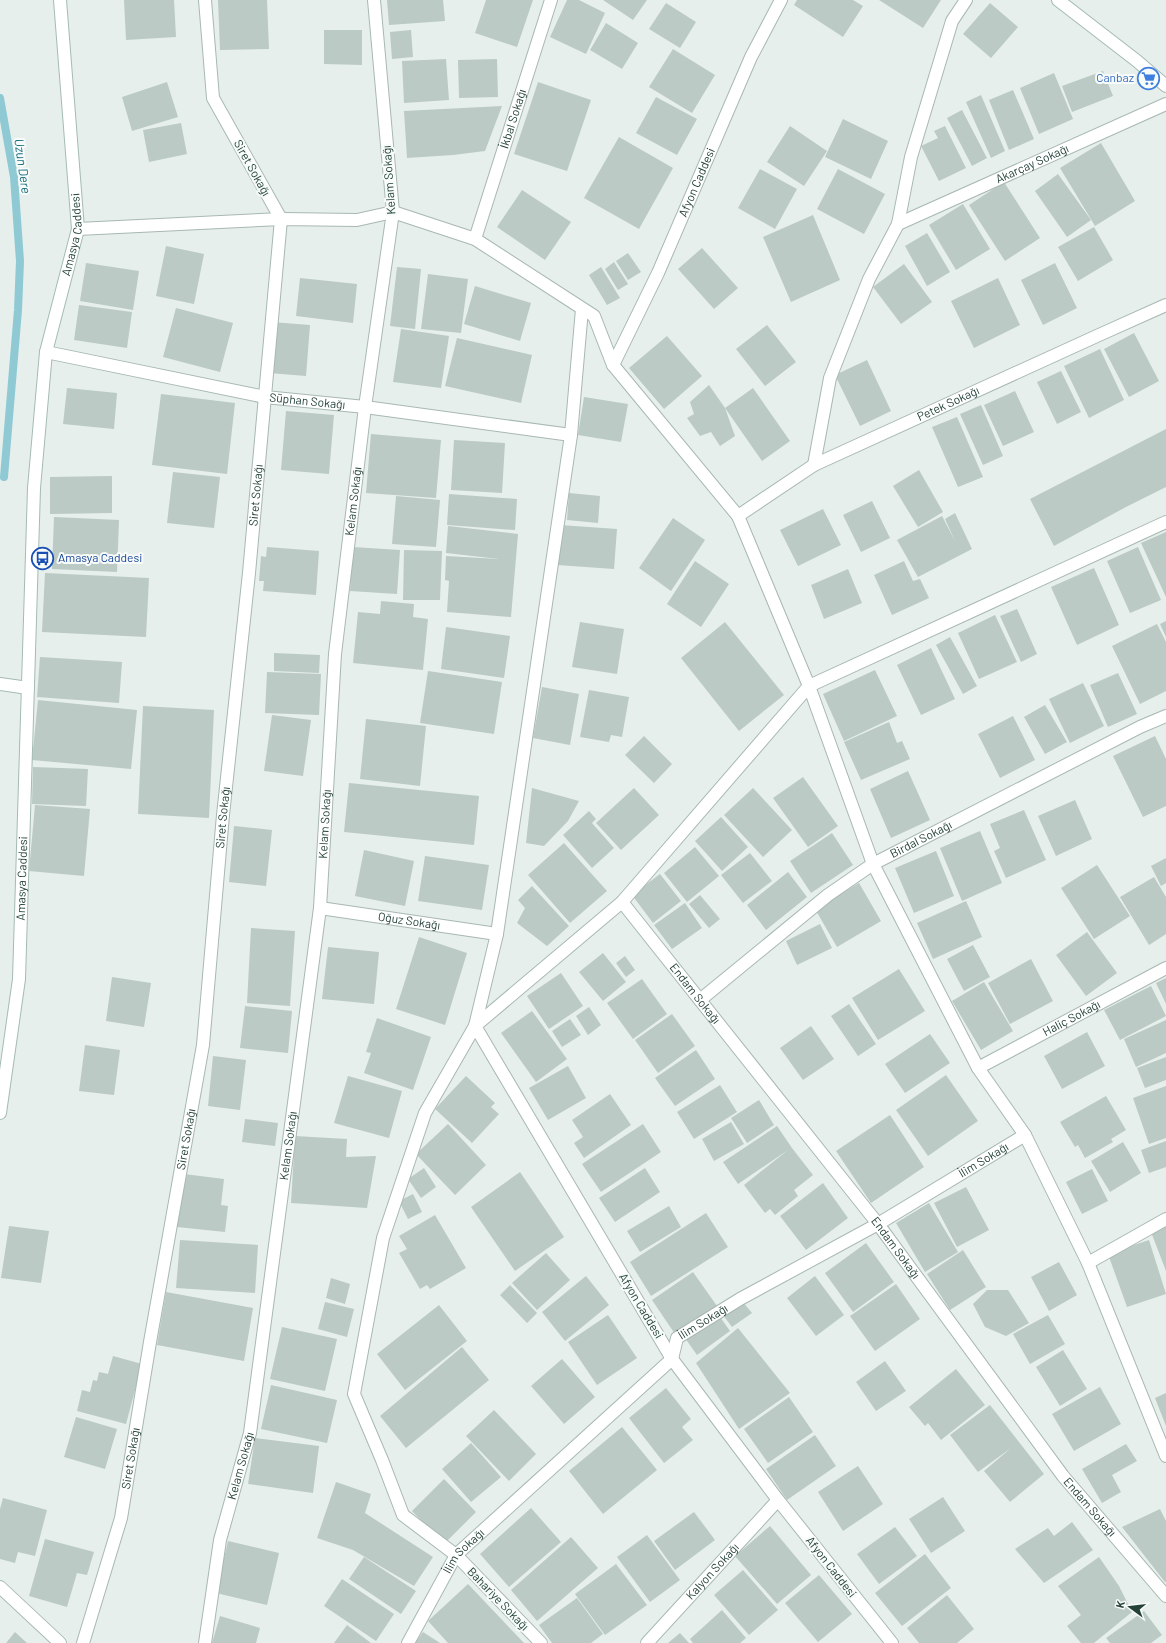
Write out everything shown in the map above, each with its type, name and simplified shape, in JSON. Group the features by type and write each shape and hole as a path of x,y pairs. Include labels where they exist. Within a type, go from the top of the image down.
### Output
{"street":[{"name":"Amasya Caddesi","path":"0,1113 18,979 34,488 46,352 78,229 60,0"},
{"name":"Siret Sokağı","path":"83,1643 122,1518 150,1342 203,1045 223,815 266,397 281,219 213,98 205,0"},
{"name":"Kelam Sokağı","path":"205,1643 220,1540 250,1433 320,908 335,654 365,406 393,212 374,0"},
{"name":"İkbal Sokağı","path":"475,239 551,0"},
{"name":"Afyon Caddesi","path":"613,365 658,273 751,57 781,0"},
{"path":"814,465 830,378 869,279 898,224 911,157 952,21 966,0"},
{"path":"1058,0 1166,86"},
{"name":"Akarçay Sokağı","path":"898,224 1166,104"},
{"path":"78,229 281,219 356,220 393,212 475,239 594,316 613,365 738,516 809,686 873,864 978,1068 1025,1135 1088,1263 1166,1456"},
{"name":"Petek Sokağı","path":"738,516 814,465 1099,334 1166,305"},
{"path":"475,1026 497,934 571,435 582,309"},
{"name":"Süphan Sokağı","path":"46,352 266,397 365,406 571,435"},
{"path":"475,1026 622,902 809,686 1166,522"},
{"path":"0,684 28,688"},
{"name":"Birdal Sokağı","path":"700,1000 828,895 873,864 1140,727 1166,716"},
{"name":"Endam Sokağı","path":"622,902 878,1224 1063,1476 1166,1596"},
{"name":"Oğuz Sokağı","path":"320,908 497,934"},
{"name":"Haliç Sokağı","path":"978,1068 1166,968"},
{"name":"Afyon Caddesi","path":"475,1026 672,1359 887,1641"},
{"name":"Bahariye Sokağı","path":"475,1026 425,1113 383,1238 354,1394 403,1515 456,1555 540,1643"},
{"name":"İlim Sokağı","path":"408,1643 456,1555 672,1359 677,1338 740,1298 878,1224 1025,1135"},
{"path":"1088,1263 1166,1220"},
{"name":"Kalyon Sokağı","path":"647,1643 778,1500"},
{"path":"0,1586 60,1643"}],"building":[{"path":"124,0 174,0 176,37 126,40"},
{"path":"218,0 267,0 269,49 220,50"},
{"path":"387,0 443,0 445,21 389,25"},
{"path":"486,0 533,0 517,47 475,33"},
{"path":"567,0 579,0 605,13 586,54 550,37"},
{"path":"603,0 647,0 633,20"},
{"path":"797,0 853,0 863,6 843,37 794,5"},
{"path":"879,0 941,0 923,28"},
{"path":"666,3 696,22 680,48 649,29"},
{"path":"990,3 1018,27 991,58 963,34"},
{"path":"606,23 638,43 622,69 590,50"},
{"path":"324,30 362,30 362,65 324,64"},
{"path":"411,30 413,57 392,59 390,32"},
{"path":"673,49 715,75 692,113 649,87"},
{"path":"446,59 449,100 404,103 402,61"},
{"path":"497,59 498,97 459,98 458,60"},
{"path":"1103,71 1113,96 1072,112 1062,86"},
{"path":"1054,73 1073,119 1039,134 1020,88"},
{"path":"167,82 178,117 132,131 122,97"},
{"path":"538,82 591,100 567,171 514,154"},
{"path":"1013,90 1034,139 1009,150 989,100"},
{"path":"981,95 1005,151 991,158 966,102"},
{"path":"656,97 697,119 677,155 636,133"},
{"path":"502,106 485,151 407,158 404,111"},
{"path":"962,110 987,158 972,166 947,118"},
{"path":"843,119 888,141 871,179 825,157"},
{"path":"181,123 187,154 149,162 143,130"},
{"path":"790,126 827,151 804,186 767,162"},
{"path":"945,126 966,168 939,181 921,146 938,138 934,131"},
{"path":"619,137 673,168 639,229 584,198"},
{"path":"1101,143 1135,201 1095,226 1060,168"},
{"path":"760,169 797,189 775,229 738,208"},
{"path":"838,169 885,194 864,234 817,209"},
{"path":"1058,174 1091,220 1067,237 1035,191"},
{"path":"1004,182 1040,238 1005,261 969,205"},
{"path":"522,190 571,222 545,260 497,227"},
{"path":"963,204 990,249 956,270 929,225"},
{"path":"813,215 840,280 791,302 763,237"},
{"path":"1094,227 1113,260 1078,281 1058,247"},
{"path":"927,233 950,272 927,286 905,246"},
{"path":"166,246 204,254 194,304 156,296"},
{"path":"702,248 738,288 714,309 678,269"},
{"path":"628,253 641,272 628,280 616,261"},
{"path":"614,262 628,284 618,290 605,269"},
{"path":"86,263 139,271 133,310 80,301"},
{"path":"1055,263 1077,308 1043,325 1021,280"},
{"path":"904,264 932,302 901,324 873,287"},
{"path":"397,267 421,269 415,329 390,326"},
{"path":"601,267 620,298 607,305 589,275"},
{"path":"428,274 468,279 461,333 421,329"},
{"path":"300,278 357,284 353,323 296,316"},
{"path":"998,278 1020,325 974,348 951,301"},
{"path":"475,286 531,303 520,341 464,324"},
{"path":"79,305 132,312 127,348 74,340"},
{"path":"176,308 233,323 220,372 163,357"},
{"path":"272,322 310,325 306,376 269,373"},
{"path":"767,325 796,362 765,386 736,349"},
{"path":"401,329 449,336 441,388 393,382"},
{"path":"1134,333 1159,381 1129,397 1104,349"},
{"path":"667,336 702,376 664,409 629,368"},
{"path":"457,338 532,355 521,403 445,386"},
{"path":"1100,349 1124,400 1089,418 1064,366"},
{"path":"867,360 891,411 860,426 835,375"},
{"path":"1061,371 1081,412 1057,424 1037,382"},
{"path":"709,385 725,408 735,436 720,446 711,432 700,436 687,418 694,414 690,402"},
{"path":"67,388 117,393 114,429 63,424"},
{"path":"753,388 790,441 762,461 725,408"},
{"path":"1015,391 1034,432 1003,446 984,405"},
{"path":"161,394 235,403 227,474 152,465"},
{"path":"584,397 628,404 621,442 578,435"},
{"path":"981,405 1003,456 983,465 960,414"},
{"path":"286,411 334,415 329,474 281,470"},
{"path":"957,417 983,477 958,487 932,427"},
{"path":"1166,429 1166,487 1054,546 1030,499"},
{"path":"371,434 441,440 436,498 366,493"},
{"path":"454,440 505,443 502,493 451,490"},
{"path":"919,470 943,512 918,527 893,486"},
{"path":"173,472 220,477 214,528 167,523"},
{"path":"112,476 112,513 50,514 50,477"},
{"path":"569,493 600,496 598,523 567,520"},
{"path":"449,494 517,499 515,530 447,525"},
{"path":"396,496 440,500 436,547 392,544"},
{"path":"872,501 890,538 861,552 843,515"},
{"path":"823,509 841,545 798,566 780,530"},
{"path":"955,513 972,549 918,577 897,540 942,516 955,541 945,519"},
{"path":"54,517 119,520 117,572 52,569"},
{"path":"673,518 705,540 671,591 639,568"},
{"path":"560,525 617,529 614,569 557,565"},
{"path":"448,526 518,534 511,617 447,612 449,581 445,580 446,556 499,559 446,553"},
{"path":"1166,532 1166,597 1141,543"},
{"path":"267,547 319,551 316,595 263,591 264,581 259,581 261,556 266,557"},
{"path":"353,547 400,550 397,594 350,591"},
{"path":"1138,547 1161,600 1130,613 1107,561"},
{"path":"404,550 442,551 440,600 403,600"},
{"path":"695,561 729,584 701,627 667,604"},
{"path":"904,561 913,581 920,579 929,598 892,615 874,575"},
{"path":"1094,568 1119,625 1077,645 1051,587"},
{"path":"848,569 862,603 824,619 811,585"},
{"path":"45,573 149,578 146,637 42,632"},
{"path":"381,601 414,604 413,617 428,619 423,670 353,663 358,612 380,614"},
{"path":"1017,609 1037,654 1021,662 1000,616"},
{"path":"995,615 1017,662 979,679 958,633"},
{"path":"1166,621 1166,637 1160,624"},
{"path":"580,622 624,629 617,674 572,667"},
{"path":"725,622 784,695 739,731 681,658"},
{"path":"1157,624 1166,642 1166,691 1140,704 1112,646"},
{"path":"446,627 510,636 504,678 441,669"},
{"path":"950,637 977,686 963,694 936,645"},
{"path":"931,648 955,699 921,715 897,665"},
{"path":"274,653 320,655 319,673 274,671"},
{"path":"40,657 122,662 119,703 37,697"},
{"path":"875,670 897,716 844,741 823,694"},
{"path":"428,671 502,682 494,734 420,723"},
{"path":"267,672 321,674 319,715 265,713"},
{"path":"1118,673 1137,714 1108,727 1090,685"},
{"path":"1083,683 1104,726 1070,743 1049,699"},
{"path":"542,687 579,694 570,745 533,738"},
{"path":"589,690 629,697 622,737 611,735 609,742 580,737"},
{"path":"38,700 137,710 131,769 32,760"},
{"path":"1045,705 1067,742 1045,754 1024,717"},
{"path":"143,706 214,710 209,818 138,814"},
{"path":"272,715 311,720 303,776 264,771"},
{"path":"1013,716 1035,760 1000,778 978,734"},
{"path":"366,719 426,726 420,786 360,779"},
{"path":"889,722 897,743 902,741 910,759 861,780 844,742"},
{"path":"644,736 672,764 654,783 625,755"},
{"path":"1155,736 1166,759 1166,806 1143,817 1113,756"},
{"path":"33,767 88,769 86,806 32,804"},
{"path":"908,771 930,820 891,838 870,789"},
{"path":"803,777 838,826 808,847 773,798"},
{"path":"349,783 479,796 474,845 344,832"},
{"path":"532,788 579,801 568,821 544,846 526,843"},
{"path":"634,788 659,815 621,850 596,823"},
{"path":"753,788 792,830 763,857 724,815"},
{"path":"1075,800 1092,839 1056,856 1038,816"},
{"path":"35,805 90,809 84,876 29,871"},
{"path":"1024,810 1046,860 1006,878 994,851 1000,848 990,824"},
{"path":"589,811 596,819 592,823 614,848 592,868 563,835"},
{"path":"721,817 748,847 722,871 695,841"},
{"path":"234,826 272,830 266,886 229,882"},
{"path":"980,831 1002,883 962,901 940,848"},
{"path":"832,833 853,865 811,893 790,861"},
{"path":"564,843 607,891 570,923 528,875"},
{"path":"695,847 719,876 687,902 664,873"},
{"path":"364,850 414,861 405,906 355,896"},
{"path":"936,851 954,896 914,913 895,868"},
{"path":"750,853 772,881 743,903 721,875"},
{"path":"425,856 489,865 482,910 418,901"},
{"path":"1166,858 1166,883 1161,886 1151,866"},
{"path":"1097,865 1130,916 1094,939 1061,888"},
{"path":"788,872 807,897 766,930 747,905"},
{"path":"660,874 681,901 653,923 632,895"},
{"path":"1154,877 1166,897 1166,934 1149,945 1120,897"},
{"path":"859,883 881,921 837,947 815,909"},
{"path":"532,886 569,926 547,946 517,923 525,908 518,900"},
{"path":"700,895 720,919 709,928 689,904"},
{"path":"966,901 982,937 933,959 917,923"},
{"path":"685,903 702,928 672,949 654,925"},
{"path":"820,924 832,948 797,965 786,941"},
{"path":"251,928 295,931 290,1006 247,1003"},
{"path":"1087,932 1117,973 1086,996 1056,955"},
{"path":"419,937 467,953 445,1025 396,1009"},
{"path":"973,945 990,977 964,991 947,959"},
{"path":"328,947 379,952 374,1004 322,999"},
{"path":"603,953 626,982 603,1001 579,972"},
{"path":"625,956 635,970 626,977 616,963"},
{"path":"1031,959 1053,1001 1010,1024 988,983"},
{"path":"899,969 925,1011 878,1040 852,998"},
{"path":"561,973 583,1006 549,1029 527,996"},
{"path":"112,977 151,983 144,1027 106,1021"},
{"path":"1166,978 1166,1004 1156,983"},
{"path":"642,979 667,1014 633,1039 607,1003"},
{"path":"984,982 1013,1031 981,1050 952,1001"},
{"path":"1151,986 1166,1016 1120,1040 1104,1010"},
{"path":"849,1004 876,1044 858,1056 831,1016"},
{"path":"245,1006 292,1011 288,1053 240,1048"},
{"path":"589,1007 601,1025 588,1035 576,1016"},
{"path":"532,1011 567,1059 536,1082 501,1033"},
{"path":"672,1014 695,1046 658,1073 635,1040"},
{"path":"377,1018 431,1037 413,1090 364,1073 371,1053 366,1052"},
{"path":"570,1019 581,1035 562,1047 552,1031"},
{"path":"1166,1020 1166,1053 1136,1067 1124,1039"},
{"path":"811,1026 834,1059 803,1080 780,1048"},
{"path":"1087,1032 1105,1066 1062,1089 1044,1056"},
{"path":"930,1034 950,1063 905,1093 885,1064"},
{"path":"85,1045 120,1050 114,1095 79,1091"},
{"path":"696,1050 715,1079 675,1106 655,1078"},
{"path":"213,1056 246,1060 240,1110 208,1106"},
{"path":"1166,1057 1166,1080 1145,1088 1137,1068"},
{"path":"568,1066 586,1098 548,1120 529,1088"},
{"path":"946,1075 978,1121 928,1156 896,1110"},
{"path":"348,1076 402,1091 389,1138 334,1123"},
{"path":"466,1076 495,1103 491,1107 499,1114 472,1143 435,1109"},
{"path":"720,1085 737,1112 694,1139 677,1112"},
{"path":"1166,1086 1166,1138 1149,1144 1133,1098"},
{"path":"610,1094 631,1125 584,1158 574,1143 583,1137 572,1120"},
{"path":"1106,1096 1126,1130 1111,1139 1113,1142 1085,1158 1078,1145 1075,1147 1060,1122"},
{"path":"759,1100 774,1125 747,1143 731,1118"},
{"path":"890,1115 924,1167 871,1203 836,1151"},
{"path":"245,1119 278,1123 275,1146 242,1142"},
{"path":"731,1122 744,1144 714,1161 702,1139"},
{"path":"448,1124 486,1165 455,1195 416,1154"},
{"path":"643,1124 661,1152 601,1192 582,1164"},
{"path":"777,1126 813,1175 794,1190 798,1196 775,1215 770,1209 765,1213 744,1185 788,1150 738,1184 723,1162"},
{"path":"295,1136 347,1139 346,1157 376,1156 367,1208 291,1203"},
{"path":"1166,1141 1166,1167 1149,1173 1141,1150"},
{"path":"1123,1142 1141,1173 1110,1192 1091,1161"},
{"path":"424,1168 436,1187 421,1198 408,1179"},
{"path":"645,1168 660,1192 615,1222 599,1198"},
{"path":"1092,1169 1108,1201 1082,1214 1066,1182"},
{"path":"520,1172 564,1237 515,1271 471,1207"},
{"path":"184,1174 224,1179 221,1205 228,1206 225,1232 177,1227"},
{"path":"823,1183 848,1218 806,1250 780,1216"},
{"path":"966,1187 989,1230 957,1247 934,1203"},
{"path":"413,1194 422,1212 408,1219 399,1201"},
{"path":"929,1203 958,1252 925,1272 896,1223"},
{"path":"669,1206 681,1227 640,1252 627,1231"},
{"path":"706,1213 728,1247 651,1296 630,1262"},
{"path":"435,1215 466,1268 430,1289 427,1285 420,1289 399,1253 407,1249 399,1236"},
{"path":"9,1226 49,1231 41,1283 1,1278"},
{"path":"1166,1226 1166,1271 1151,1232"},
{"path":"180,1240 258,1245 255,1293 176,1288"},
{"path":"1149,1240 1166,1294 1127,1307 1108,1254"},
{"path":"866,1243 894,1282 853,1312 825,1273"},
{"path":"963,1250 986,1287 950,1310 927,1274"},
{"path":"546,1253 570,1280 537,1310 512,1283"},
{"path":"1059,1262 1077,1295 1049,1311 1031,1277"},
{"path":"693,1272 717,1306 675,1334 652,1300"},
{"path":"586,1276 609,1305 565,1341 542,1312"},
{"path":"815,1276 844,1315 816,1336 787,1298"},
{"path":"331,1278 350,1284 345,1304 326,1298"},
{"path":"896,1284 920,1319 875,1351 850,1316"},
{"path":"510,1285 537,1313 527,1323 500,1295"},
{"path":"987,1290 1008,1290 1029,1323 1006,1336 985,1327 973,1304"},
{"path":"166,1292 253,1308 244,1361 157,1345"},
{"path":"742,1301 752,1313 732,1327 723,1315"},
{"path":"325,1302 354,1309 347,1337 318,1329"},
{"path":"439,1305 467,1341 405,1390 377,1354"},
{"path":"718,1314 730,1331 697,1355 685,1338"},
{"path":"608,1315 637,1358 597,1385 568,1342"},
{"path":"1048,1315 1065,1344 1030,1364 1013,1334"},
{"path":"282,1327 337,1339 325,1391 270,1379"},
{"path":"738,1328 790,1393 739,1429 696,1363"},
{"path":"462,1347 489,1380 406,1448 380,1416"},
{"path":"1063,1350 1087,1389 1060,1406 1036,1367"},
{"path":"113,1356 142,1364 126,1424 77,1411 82,1390 90,1392 93,1380 97,1381 99,1372 108,1374"},
{"path":"562,1359 595,1397 564,1424 531,1386"},
{"path":"885,1361 906,1391 876,1411 856,1382"},
{"path":"956,1369 985,1405 941,1440 928,1423 925,1426 909,1407"},
{"path":"271,1385 337,1400 327,1443 261,1429"},
{"path":"1100,1387 1121,1424 1074,1451 1052,1414"},
{"path":"666,1388 691,1419 682,1427 693,1440 664,1463 629,1418"},
{"path":"1166,1393 1166,1426 1155,1398"},
{"path":"789,1397 813,1432 768,1463 744,1429"},
{"path":"990,1405 1044,1474 1010,1502 984,1471 1011,1448 978,1472 950,1435"},
{"path":"494,1410 536,1454 509,1481 466,1436"},
{"path":"76,1417 117,1429 105,1469 64,1457"},
{"path":"622,1427 657,1470 603,1514 569,1471"},
{"path":"815,1435 836,1466 787,1500 766,1469"},
{"path":"255,1438 319,1446 313,1493 248,1484"},
{"path":"471,1443 501,1477 471,1502 442,1469"},
{"path":"1126,1444 1137,1461 1112,1475 1121,1492 1102,1503 1082,1469"},
{"path":"858,1466 883,1504 843,1531 818,1492"},
{"path":"444,1479 476,1512 444,1544 412,1511"},
{"path":"336,1482 371,1494 365,1513 433,1557 414,1586 353,1550 317,1538"},
{"path":"943,1497 965,1531 931,1553 909,1519"},
{"path":"3,1498 47,1510 35,1556 18,1552 15,1563 0,1559 0,1509"},
{"path":"531,1508 561,1542 509,1587 480,1554"},
{"path":"1160,1509 1166,1521 1166,1582 1122,1527"},
{"path":"694,1512 715,1540 675,1570 654,1541"},
{"path":"1072,1522 1093,1550 1044,1583 1015,1549 1048,1528 1054,1536"},
{"path":"770,1526 811,1575 777,1604 735,1556"},
{"path":"895,1527 917,1556 879,1584 857,1554"},
{"path":"647,1535 680,1580 650,1602 617,1557"},
{"path":"571,1537 598,1568 537,1621 511,1590"},
{"path":"45,1539 94,1552 87,1575 77,1573 67,1607 29,1596"},
{"path":"228,1541 279,1553 267,1605 216,1593"},
{"path":"925,1554 951,1588 902,1626 875,1593"},
{"path":"364,1557 416,1591 401,1614 349,1579"},
{"path":"1099,1557 1119,1586 1132,1612 1094,1643 1081,1643 1067,1626 1081,1615 1058,1586"},
{"path":"616,1564 647,1605 605,1635 575,1594"},
{"path":"743,1570 778,1610 749,1635 714,1595"},
{"path":"819,1575 852,1614 818,1642 785,1603"},
{"path":"342,1579 394,1614 376,1641 324,1606"},
{"path":"468,1584 524,1643 448,1643 428,1621"},
{"path":"947,1595 974,1629 957,1643 919,1643 907,1628"},
{"path":"577,1598 603,1634 591,1643 552,1643 539,1625"},
{"path":"722,1610 746,1638 740,1643 693,1643 690,1639"},
{"path":"1144,1611 1162,1635 1151,1643 1110,1643 1106,1638"},
{"path":"220,1616 260,1628 256,1643 212,1643"},
{"path":"347,1625 371,1643 334,1643"},
{"path":"15,1632 27,1643 6,1643"},
{"path":"423,1632 440,1643 415,1643"},
{"path":"680,1633 689,1643 668,1643"}],"waterway":[{"name":"Uzun Dere","path":"0,98 14,177 20,261 18,310 4,477"}],"place":[{"name":"Canbaz","path":"1149,78"},
{"name":"Amasya Caddesi","path":"42,558"}]}
